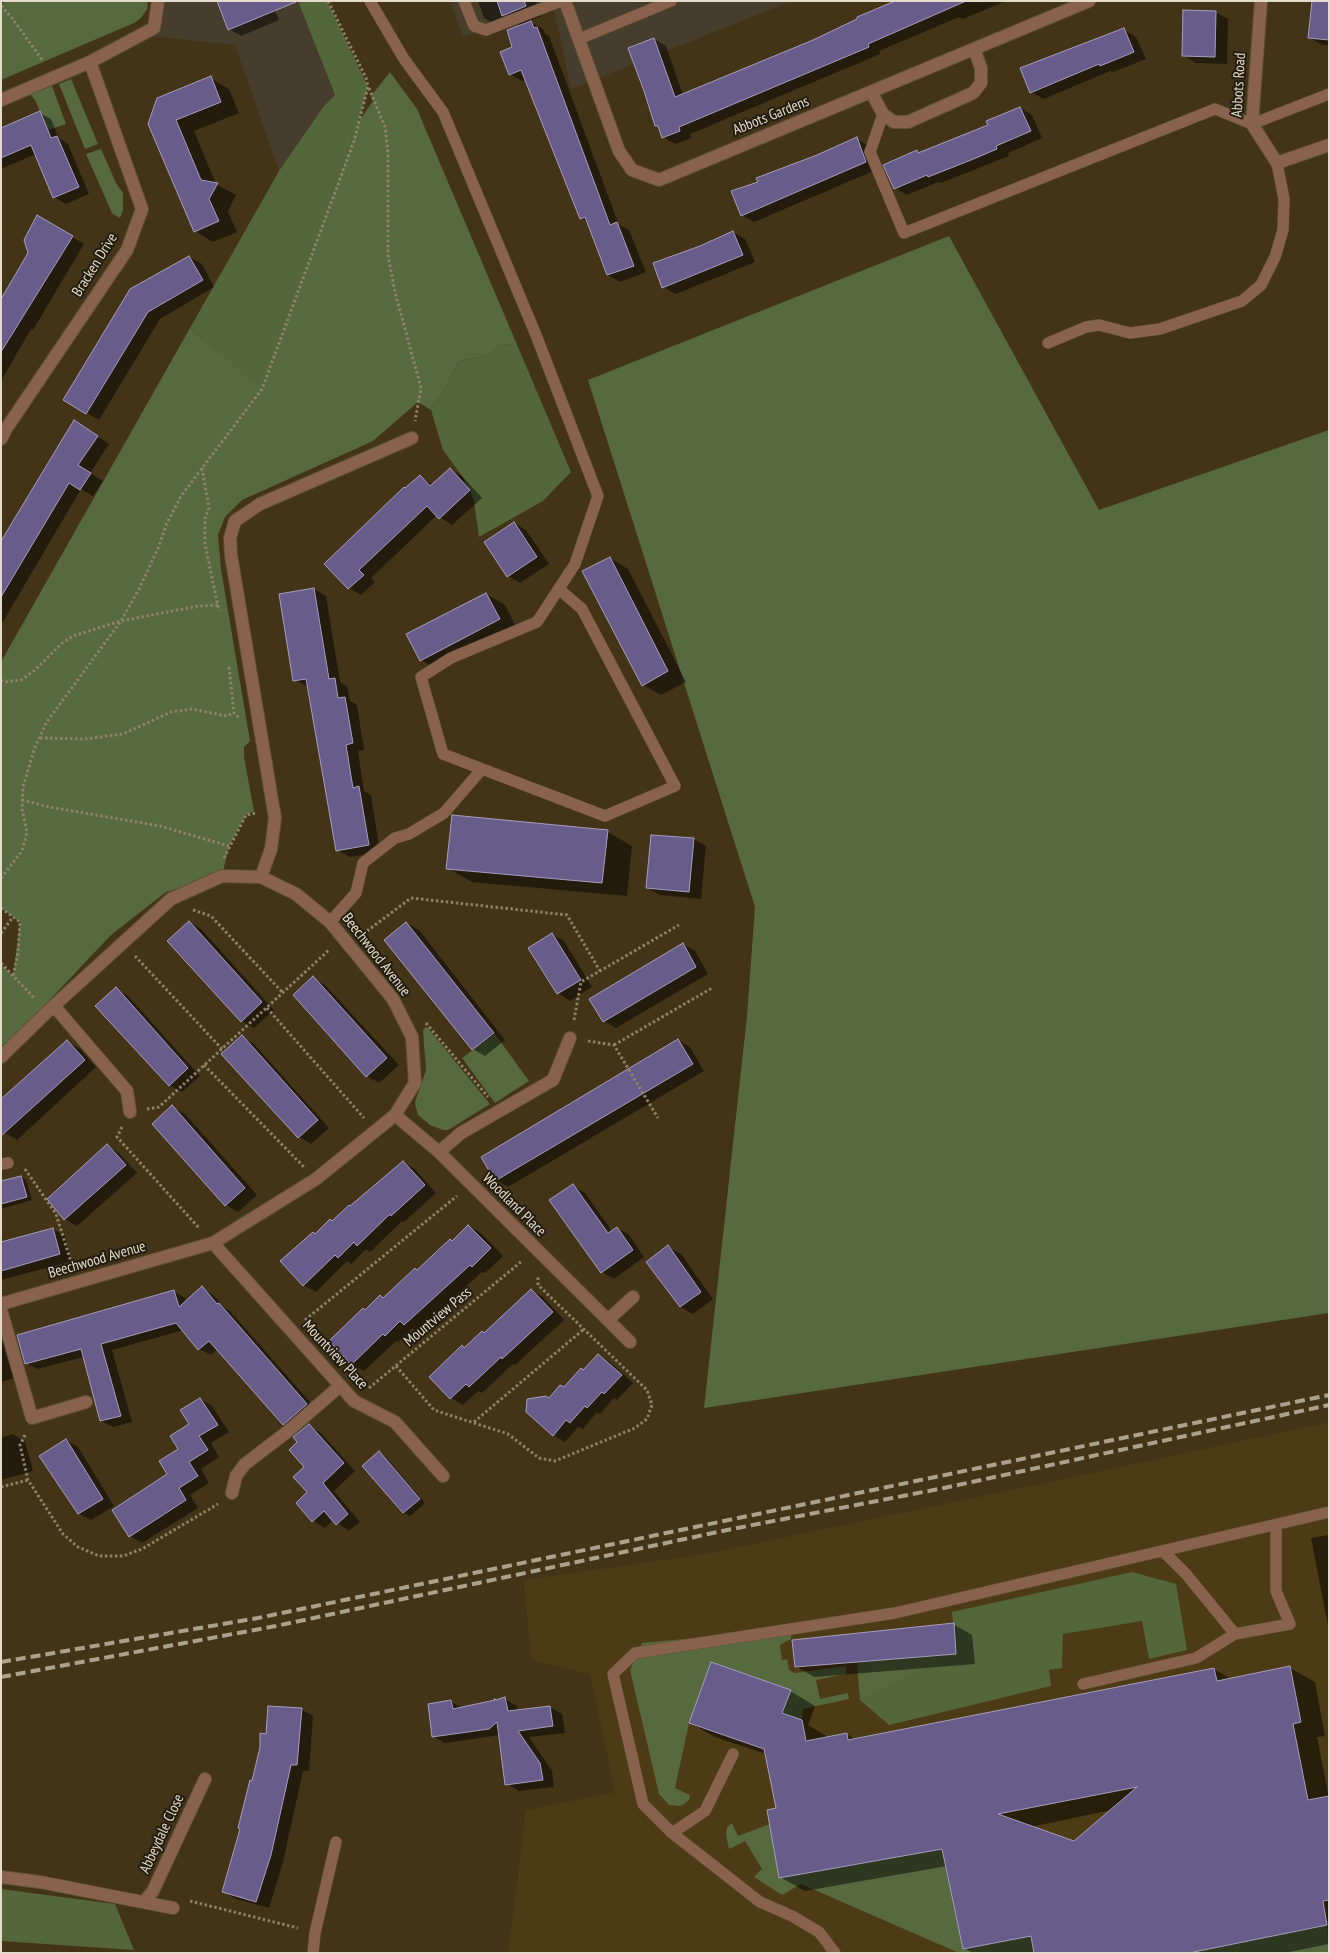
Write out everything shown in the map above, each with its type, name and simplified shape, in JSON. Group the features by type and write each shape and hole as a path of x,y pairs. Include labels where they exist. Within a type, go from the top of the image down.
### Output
{"street":[{"path":"1,100 90,62 154,28 158,1"},
{"name":"Abbots Gardens","path":"565,1 620,151 632,170 658,180 1090,1"},
{"name":"Abbots Road","path":"1261,1 1252,124 1277,163"},
{"path":"871,92 882,114 894,122 908,122 973,93 981,83 981,68 974,49"},
{"name":"Bracken Drive","path":"3,432 127,250 142,209 90,62"},
{"path":"1277,163 1329,145"},
{"path":"261,877 268,860 274,835 275,818 232,555 230,538 235,521 247,511 260,504 412,438"},
{"name":"Beechwood Avenue","path":"1,1057 50,1009 171,899 222,876 261,877 296,894 330,922 393,999 412,1037 415,1083 395,1115 316,1179 213,1243 1,1304"},
{"path":"50,1009 127,1091 130,1112"},
{"path":"439,1152 461,1133 553,1080 570,1038"},
{"name":"Woodland Place","path":"395,1115 439,1152 630,1342"},
{"name":"Mountview Place","path":"213,1243 354,1401 395,1422 443,1476"},
{"path":"608,1320 633,1297"},
{"path":"1,1310 32,1418 86,1402"},
{"path":"232,1493 236,1476 245,1464 287,1432 340,1386"},
{"name":"Abbeydale Close","path":"144,1902 153,1892 205,1779"},
{"path":"1,1877 40,1882 173,1908"}],"lane":[{"path":"370,1 404,59 443,112 536,335 598,496 575,564 537,622 451,658 421,677 443,754 605,816 675,786 582,609 559,589"},
{"path":"464,1 474,26 486,30 561,1"},
{"path":"579,38 671,1"},
{"path":"882,114 870,152 904,233 1215,109 1252,124 1329,94"},
{"path":"1048,343 1086,327 1099,326 1130,332 1160,329 1242,301 1261,285 1276,257 1283,230 1284,199 1277,163"},
{"path":"330,922 356,893 364,863 394,838 409,834 444,813 482,770"},
{"path":"835,1953 820,1932 792,1916 760,1902 672,1833 643,1804 613,1674 635,1653 895,1613 1329,1512"},
{"path":"1083,1684 1196,1658 1235,1634 1290,1624 1276,1591 1276,1524"},
{"path":"1163,1551 1186,1574 1235,1634"},
{"path":"672,1833 706,1811 733,1754"},
{"path":"313,1953 315,1933 336,1842"}],"path":[{"path":"328,1 366,78 385,127 388,153 388,255 421,388 412,438"},
{"path":"1,6 12,18 54,78"},
{"path":"1,878 22,851 27,832 22,800 23,787 46,723 120,621 140,587 159,546 166,525 181,496 262,389 354,141 368,87"},
{"path":"1,680 5,682 21,680 35,670 61,644 73,636 120,621 218,604"},
{"path":"40,738 84,739 123,734 171,712 192,709 227,716 234,713"},
{"path":"22,800 49,807 160,826 229,846"},
{"path":"222,876 222,862 246,815 274,809"},
{"path":"213,1243 117,1137 130,1112 159,1107 283,993 345,941 411,898 567,915 600,971"},
{"path":"171,899 182,907 211,916 283,993"},
{"path":"1,908 20,922 18,953 13,976"},
{"path":"1,933 13,917"},
{"path":"679,924 582,982 570,1038 614,1045 712,988"},
{"path":"122,943 222,1049"},
{"path":"1,963 50,1009"},
{"path":"267,1008 375,1132"},
{"path":"423,1020 430,1026 499,1111"},
{"path":"614,1045 658,1118"},
{"path":"204,1065 316,1179"},
{"path":"5,1163 25,1169 56,1214 78,1282"},
{"path":"291,1331 471,1184"},
{"path":"396,1366 434,1410 508,1434 540,1458 555,1461 635,1428 647,1419 652,1405 647,1390 538,1285 536,1249"},
{"name":"Mountview Pass","path":"354,1401 536,1249"},
{"path":"474,1422 584,1328"},
{"path":"32,1418 20,1446 28,1480 63,1534 78,1547 99,1556 123,1556 142,1549 206,1512 232,1493"},
{"path":"1,1487 28,1480"},
{"path":"173,1908 191,1901 315,1933"}],"shaded area":[{"path":"158,1 298,1 335,95 279,171 235,45 140,35 154,28"},
{"path":"450,1 792,1 571,89 553,6 463,37"},
{"path":"1329,1422 1329,1953 508,1953 526,1810 615,1792 590,1674 531,1660 524,1580 705,1554"}],"green space":[{"path":"7,1 148,1 147,9 141,18 134,23 1,80 1,4"},
{"path":"298,1 327,1 368,87 359,121 262,389 190,328 279,171 324,106 335,95"},
{"path":"390,72 417,109 518,347 507,344 498,346 492,353 482,357 459,361 431,410 418,402 373,441 242,500 225,517 218,535 221,569 250,741 244,747 244,757 254,811 246,815 229,846 222,876 166,892 111,935 7,1044 1,1046 1,964 13,976 20,922 1,908 1,662 190,328 262,388 359,121 373,101 371,96"},
{"path":"71,79 98,144 85,149 59,84"},
{"path":"52,86 66,124 48,130 35,100 30,94"},
{"path":"101,149 116,183 123,193 123,210 120,218 112,213 86,154"},
{"path":"949,236 1099,510 1329,430 1329,1313 704,1408 747,1016 755,907 588,380"},
{"path":"507,344 518,347 571,472 543,501 479,537 474,501 470,490 443,450 431,410 459,361 482,357 492,353 498,346"},
{"path":"427,1027 490,1104 448,1130 430,1125 418,1115 416,1108 415,1102 426,1070 423,1031"},
{"path":"495,1034 529,1081 495,1103 462,1058"},
{"path":"1132,1572 1176,1584 1187,1650 1149,1659 1142,1621 1063,1634 1062,1668 1049,1670 1051,1686 889,1725 860,1700 956,1654 952,1612"},
{"path":"791,1629 791,1639 780,1645 782,1660 787,1659 789,1670 795,1673 846,1666 846,1674 816,1680 820,1699 848,1693 849,1699 803,1709 802,1720 782,1713 790,1690 711,1662 689,1723 675,1788 690,1795 689,1800 679,1806 669,1805 659,1794 630,1670 642,1643"},
{"path":"956,1654 882,1693 860,1700 857,1662"},
{"path":"732,1823 738,1836 770,1824 779,1878 925,1852 939,1838 963,1949 995,1943 1030,1930 1034,1953 959,1953 801,1884 782,1895 754,1877 762,1869 745,1841 729,1849 726,1835 727,1827"},
{"path":"1,1889 115,1904 134,1950 1,1941"},
{"path":"1327,1925 1329,1953 1189,1953"}],"building":[{"path":"217,1 296,1 296,2 228,30"},
{"path":"497,1 524,1 526,6 502,16"},
{"path":"895,1 966,1 868,44 869,47 679,127 680,131 662,138 658,126 655,126 628,48 654,38 675,97 813,40 857,19 857,17"},
{"path":"1312,1 1329,1 1329,40 1308,38"},
{"path":"1183,10 1216,11 1215,57 1182,56"},
{"path":"531,21 534,28 537,27 610,225 617,222 634,266 607,275 585,217 580,219 521,70 509,75 500,52 512,47 507,30"},
{"path":"1124,28 1134,52 1100,66 1099,64 1030,93 1020,68"},
{"path":"211,76 221,102 176,120 201,180 218,183 209,199 219,221 194,232 148,124 157,98"},
{"path":"1020,107 1031,131 996,146 997,149 894,189 883,165 917,150 918,153 988,125 986,121"},
{"path":"40,111 51,138 57,136 79,187 53,198 31,145 1,158 1,128"},
{"path":"857,137 866,162 741,216 731,191 758,182 756,178 817,155"},
{"path":"37,215 73,236 1,352 1,299 28,253 24,240"},
{"path":"733,231 743,255 662,288 653,263 700,246"},
{"path":"189,256 203,280 148,312 86,414 63,400 130,289"},
{"path":"74,420 98,436 78,465 91,473 80,490 69,483 1,597 1,541"},
{"path":"450,468 470,490 439,519 427,506 359,570 364,575 348,589 324,564 404,487 420,475 430,486"},
{"path":"514,522 537,557 507,577 484,542"},
{"path":"610,557 668,671 642,686 582,571"},
{"path":"314,588 329,679 335,678 338,698 345,697 353,743 346,745 353,788 359,786 369,845 336,851 306,679 293,681 279,594"},
{"path":"486,593 500,619 420,661 406,634"},
{"path":"452,815 608,830 602,883 446,869"},
{"path":"651,835 694,838 689,892 646,888"},
{"path":"189,921 262,1002 241,1022 167,941"},
{"path":"406,922 494,1033 472,1050 384,940"},
{"path":"552,933 581,980 557,994 528,948"},
{"path":"683,943 696,967 603,1022 589,999"},
{"path":"313,976 387,1058 366,1077 293,995"},
{"path":"116,987 188,1068 169,1086 95,1006"},
{"path":"242,1035 318,1120 298,1138 221,1054"},
{"path":"678,1039 693,1064 495,1181 481,1157"},
{"path":"67,1040 85,1060 1,1136 1,1099"},
{"path":"172,1105 245,1188 225,1206 152,1124"},
{"path":"107,1144 126,1165 64,1220 47,1199"},
{"path":"403,1161 425,1185 391,1216 390,1214 357,1246 354,1242 338,1258 335,1255 303,1286 280,1261 313,1232 315,1234 330,1219 332,1221"},
{"path":"21,1176 27,1197 1,1204 1,1181"},
{"path":"573,1184 608,1233 617,1227 633,1250 601,1273 549,1200"},
{"path":"468,1225 491,1248 472,1267 470,1265 404,1325 400,1321 385,1336 383,1334 351,1365 329,1341 363,1308 365,1310 380,1295 383,1298 415,1268 417,1270"},
{"path":"53,1228 60,1254 1,1271 1,1242"},
{"path":"668,1245 701,1292 680,1307 646,1262"},
{"path":"202,1286 307,1404 283,1425 209,1341 198,1350 176,1323 101,1344 121,1416 100,1421 81,1349 25,1364 17,1335 174,1290 179,1307"},
{"path":"531,1289 553,1312 469,1387 466,1384 450,1399 429,1377 462,1345 464,1348 482,1331 484,1333"},
{"path":"598,1354 622,1375 604,1394 602,1392 587,1408 585,1406 570,1423 566,1420 553,1436 526,1412 527,1399 546,1396 549,1398 560,1385 564,1387 581,1368 583,1370"},
{"path":"200,1398 218,1425 199,1436 208,1450 189,1462 198,1476 179,1488 186,1500 129,1537 112,1510 167,1474 159,1461 178,1449 170,1436 189,1424 180,1410"},
{"path":"309,1424 344,1463 323,1483 348,1514 336,1525 324,1511 312,1522 296,1503 307,1492 293,1477 304,1467 289,1450 297,1442 293,1437"},
{"path":"66,1439 103,1499 78,1514 39,1456"},
{"path":"379,1451 420,1499 403,1513 362,1466"},
{"path":"954,1623 956,1654 795,1667 792,1640"},
{"path":"711,1662 791,1690 782,1713 802,1720 806,1741 847,1733 848,1740 1214,1668 1217,1681 1290,1666 1301,1722 1293,1724 1308,1800 1329,1796 1329,1900 1323,1901 1327,1925 1189,1953 1034,1953 1031,1936 963,1949 942,1849 779,1878 767,1810 776,1808 764,1749 689,1723","holes":["1137,1787 1074,1841 998,1814"]},
{"path":"505,1697 508,1711 550,1706 553,1726 518,1731 540,1763 543,1780 505,1785 497,1722 489,1729 432,1737 428,1704 451,1700 453,1709"},
{"path":"268,1706 302,1708 297,1765 291,1765 271,1855 256,1902 222,1892 240,1829 238,1828 250,1780 252,1781 260,1747 260,1733 266,1734"}],"railway":[{"path":"1,1662 258,1618 1329,1395"},
{"path":"1,1677 276,1626 727,1530 944,1488 1329,1405"}]}
